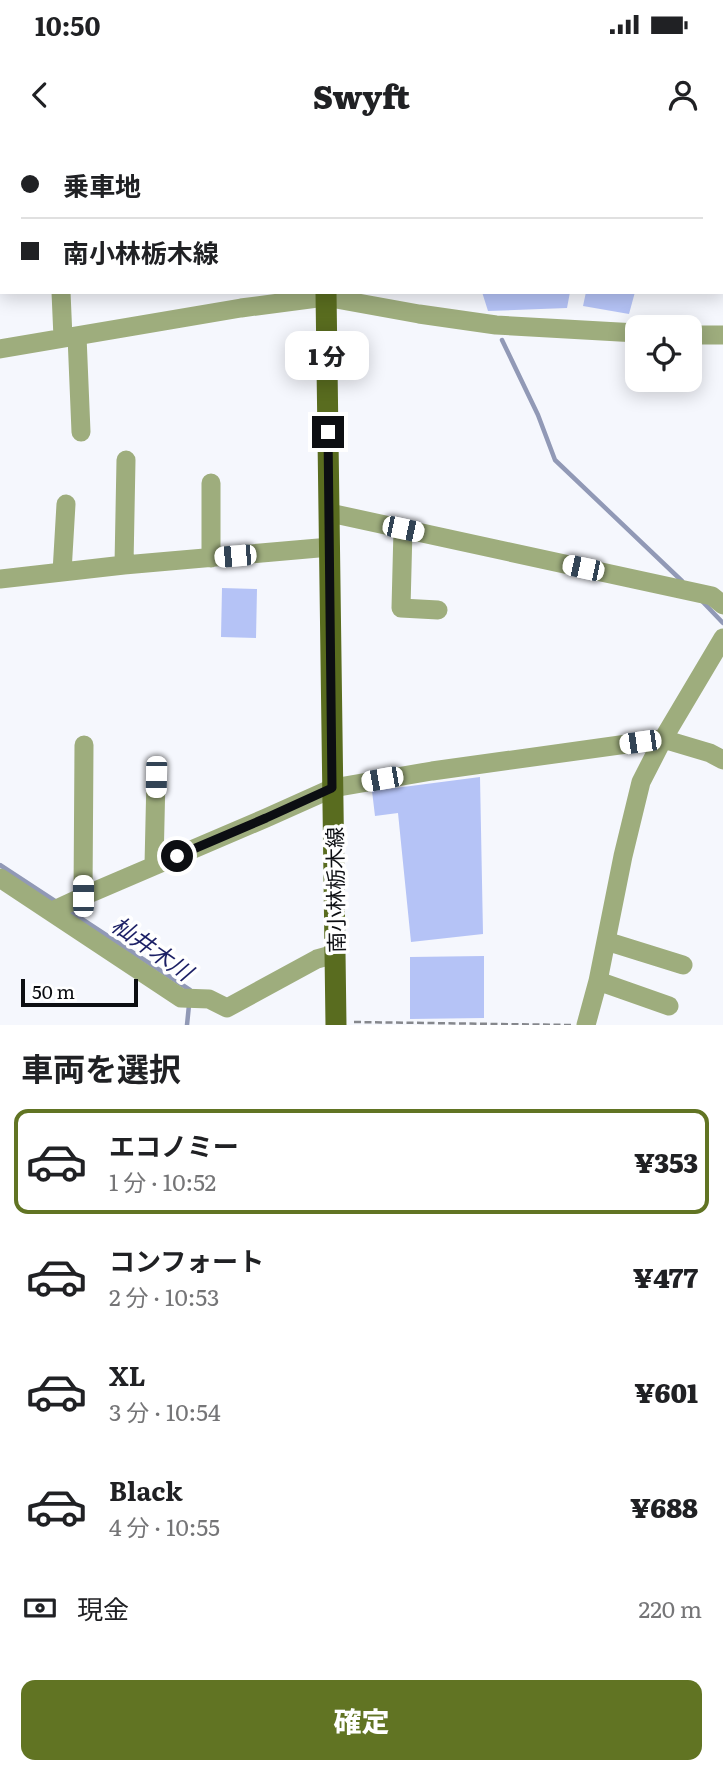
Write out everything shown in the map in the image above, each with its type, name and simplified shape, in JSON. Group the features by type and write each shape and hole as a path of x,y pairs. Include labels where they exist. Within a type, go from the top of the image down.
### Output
{"main road":[{"name":"南小林栃木線","path":"325,295 336,1023"}],"street":[{"path":"61,294 70,337 81,432"},
{"path":"0,349 70,337 240,300 325,295 419,314 496,325 625,332"},
{"path":"702,335 723,335"},
{"path":"124,565 126,460"},
{"path":"211,483 211,558"},
{"path":"62,572 66,504"},
{"path":"330,513 712,596 723,605"},
{"path":"403,529 401,608 438,610"},
{"path":"0,579 330,547"},
{"path":"586,1025 641,782 663,739 723,638"},
{"path":"52,911 332,788 432,771 663,739 710,752 723,760"},
{"path":"83,896 84,745"},
{"path":"154,865 156,777"},
{"path":"0,878 181,998 209,999 227,1008 317,959 335,954"},
{"path":"606,941 683,965"},
{"path":"598,981 669,1006"}],"path":[{"path":"336,1023 580,1025"}],"building":[{"path":"483,294 570,294 567,308 488,311"},
{"path":"586,294 634,294 629,314 583,306"},
{"path":"222,588 257,589 256,638 221,637"},
{"path":"480,777 483,934 411,942 398,813 375,816 372,791"},
{"path":"484,956 484,1018 410,1019 410,957"}],"waterway":[{"path":"502,340 538,415 555,460 682,581"},
{"path":"701,600 723,623"},
{"name":"杣井木川","path":"0,865 58,903"},
{"name":"杣井木川","path":"68,910 190,990 190,993"},
{"name":"杣井木川","path":"187,1025 189,1005"}],"route":[{"path":"177,856 332,788 328,432"}]}
